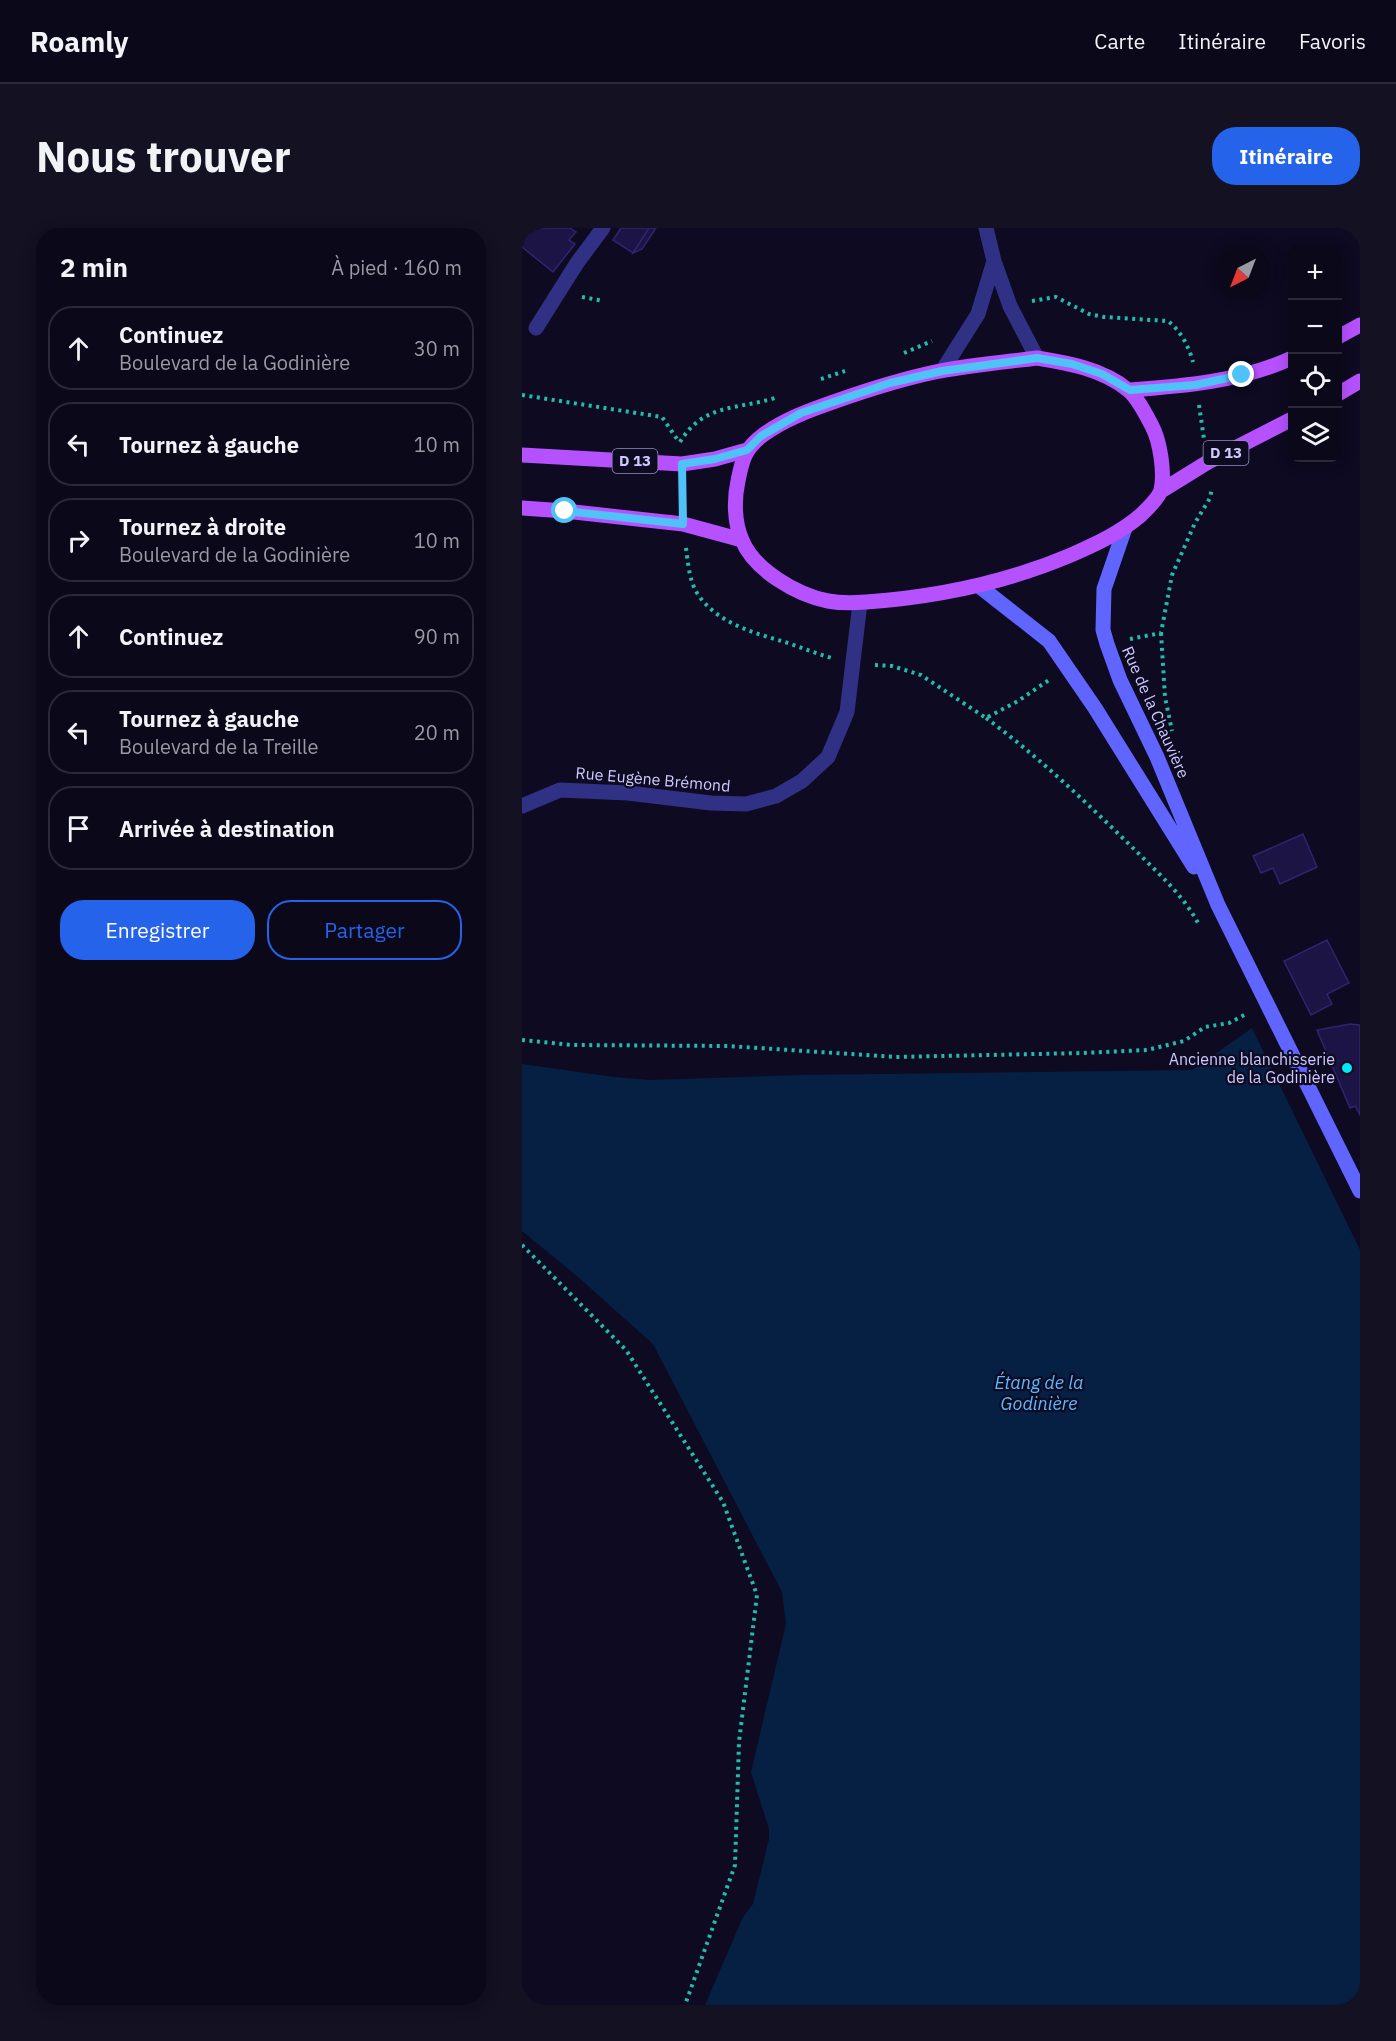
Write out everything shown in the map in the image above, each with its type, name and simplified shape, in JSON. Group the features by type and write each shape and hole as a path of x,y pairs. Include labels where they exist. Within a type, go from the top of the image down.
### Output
{"main road":[{"path":"1342,335 1360,325"},
{"path":"1037,358 1072,364 1102,374 1130,390 1154,429 1159,443 1161,491 1125,528 1052,563 1017,576 906,600 860,603 827,601 790,588 755,560 742,540 736,517 735,496 747,450 761,436 801,413 890,383 942,371 1037,358"},
{"path":"1130,390 1195,385 1242,375 1288,360"},
{"path":"1342,392 1360,381"},
{"name":"D 13","path":"1161,491 1208,462 1288,422"},
{"name":"D 13","path":"522,455 682,464 715,459 747,450"},
{"path":"522,508 683,524 742,540"},
{"name":"Rue de la Chauvière","path":"1125,528 1104,589 1103,630 1107,644 1120,680 1157,757 1218,905 1360,1191"},
{"name":"Rue de la Chauvière","path":"979,586 1049,641 1140,779 1218,905"}],"street":[{"path":"536,328 577,263 603,228"},
{"path":"986,228 994,261 1010,306 1037,358"},
{"path":"942,371 978,314 994,261"},
{"name":"Rue Eugène Brémond","path":"522,806 560,790 746,804 776,796 802,780 828,757 847,712 860,603"}],"path":[{"path":"1010,306 1056,297 1089,314 1168,321 1176,327 1192,359 1212,483 1210,498 1195,523 1172,575 1161,633 1166,697 1174,740"},
{"path":"901,354 934,340"},
{"path":"811,383 852,369"},
{"path":"522,395 662,417 679,442 682,464 683,524 691,577 696,591 711,609 746,630 853,663 892,666 921,675 986,718 1042,764 1179,896 1193,913 1203,933"},
{"path":"679,442 688,428 713,412 734,406 754,405 784,395"},
{"path":"1107,644 1161,633"},
{"path":"986,718 1069,669"},
{"path":"1241,1004 1246,1014"},
{"path":"522,1040 571,1045 729,1046 895,1057 1147,1050 1184,1041 1204,1027 1229,1023 1266,1004"},
{"path":"522,1245 626,1350 723,1502 757,1595 739,1743 735,1865 685,2005"}],"water":[{"name":"Étang de la Godinière","path":"1252,1028 1360,1250 1360,2005 705,2005 743,1917 753,1904 769,1839 769,1829 751,1772 786,1624 782,1592 653,1344 522,1231 522,1064 651,1080 798,1075 1192,1070"}],"building":[{"path":"534,228 570,228 576,232 569,240 575,244 553,272 522,247 522,243"},
{"path":"621,228 649,228 633,253 613,240"},
{"path":"649,228 656,228 642,249 633,253"},
{"path":"1303,834 1317,867 1280,884 1273,868 1261,873 1253,856"},
{"path":"1327,940 1349,983 1327,994 1332,1004 1311,1015 1284,961"},
{"name":"Ancienne blanchisserie de la Godinière","path":"1350,1024 1360,1025 1360,1115 1355,1106 1350,1108 1317,1030"}],"place":[{"name":"Ancienne blanchisserie de la Godinière","path":"1347,1068"}],"route":[{"path":"565,511 683,524 682,464 715,459 747,450 761,436 801,413 890,383 942,371 1037,358 1072,364 1102,374 1130,390 1195,385 1242,375"}]}
